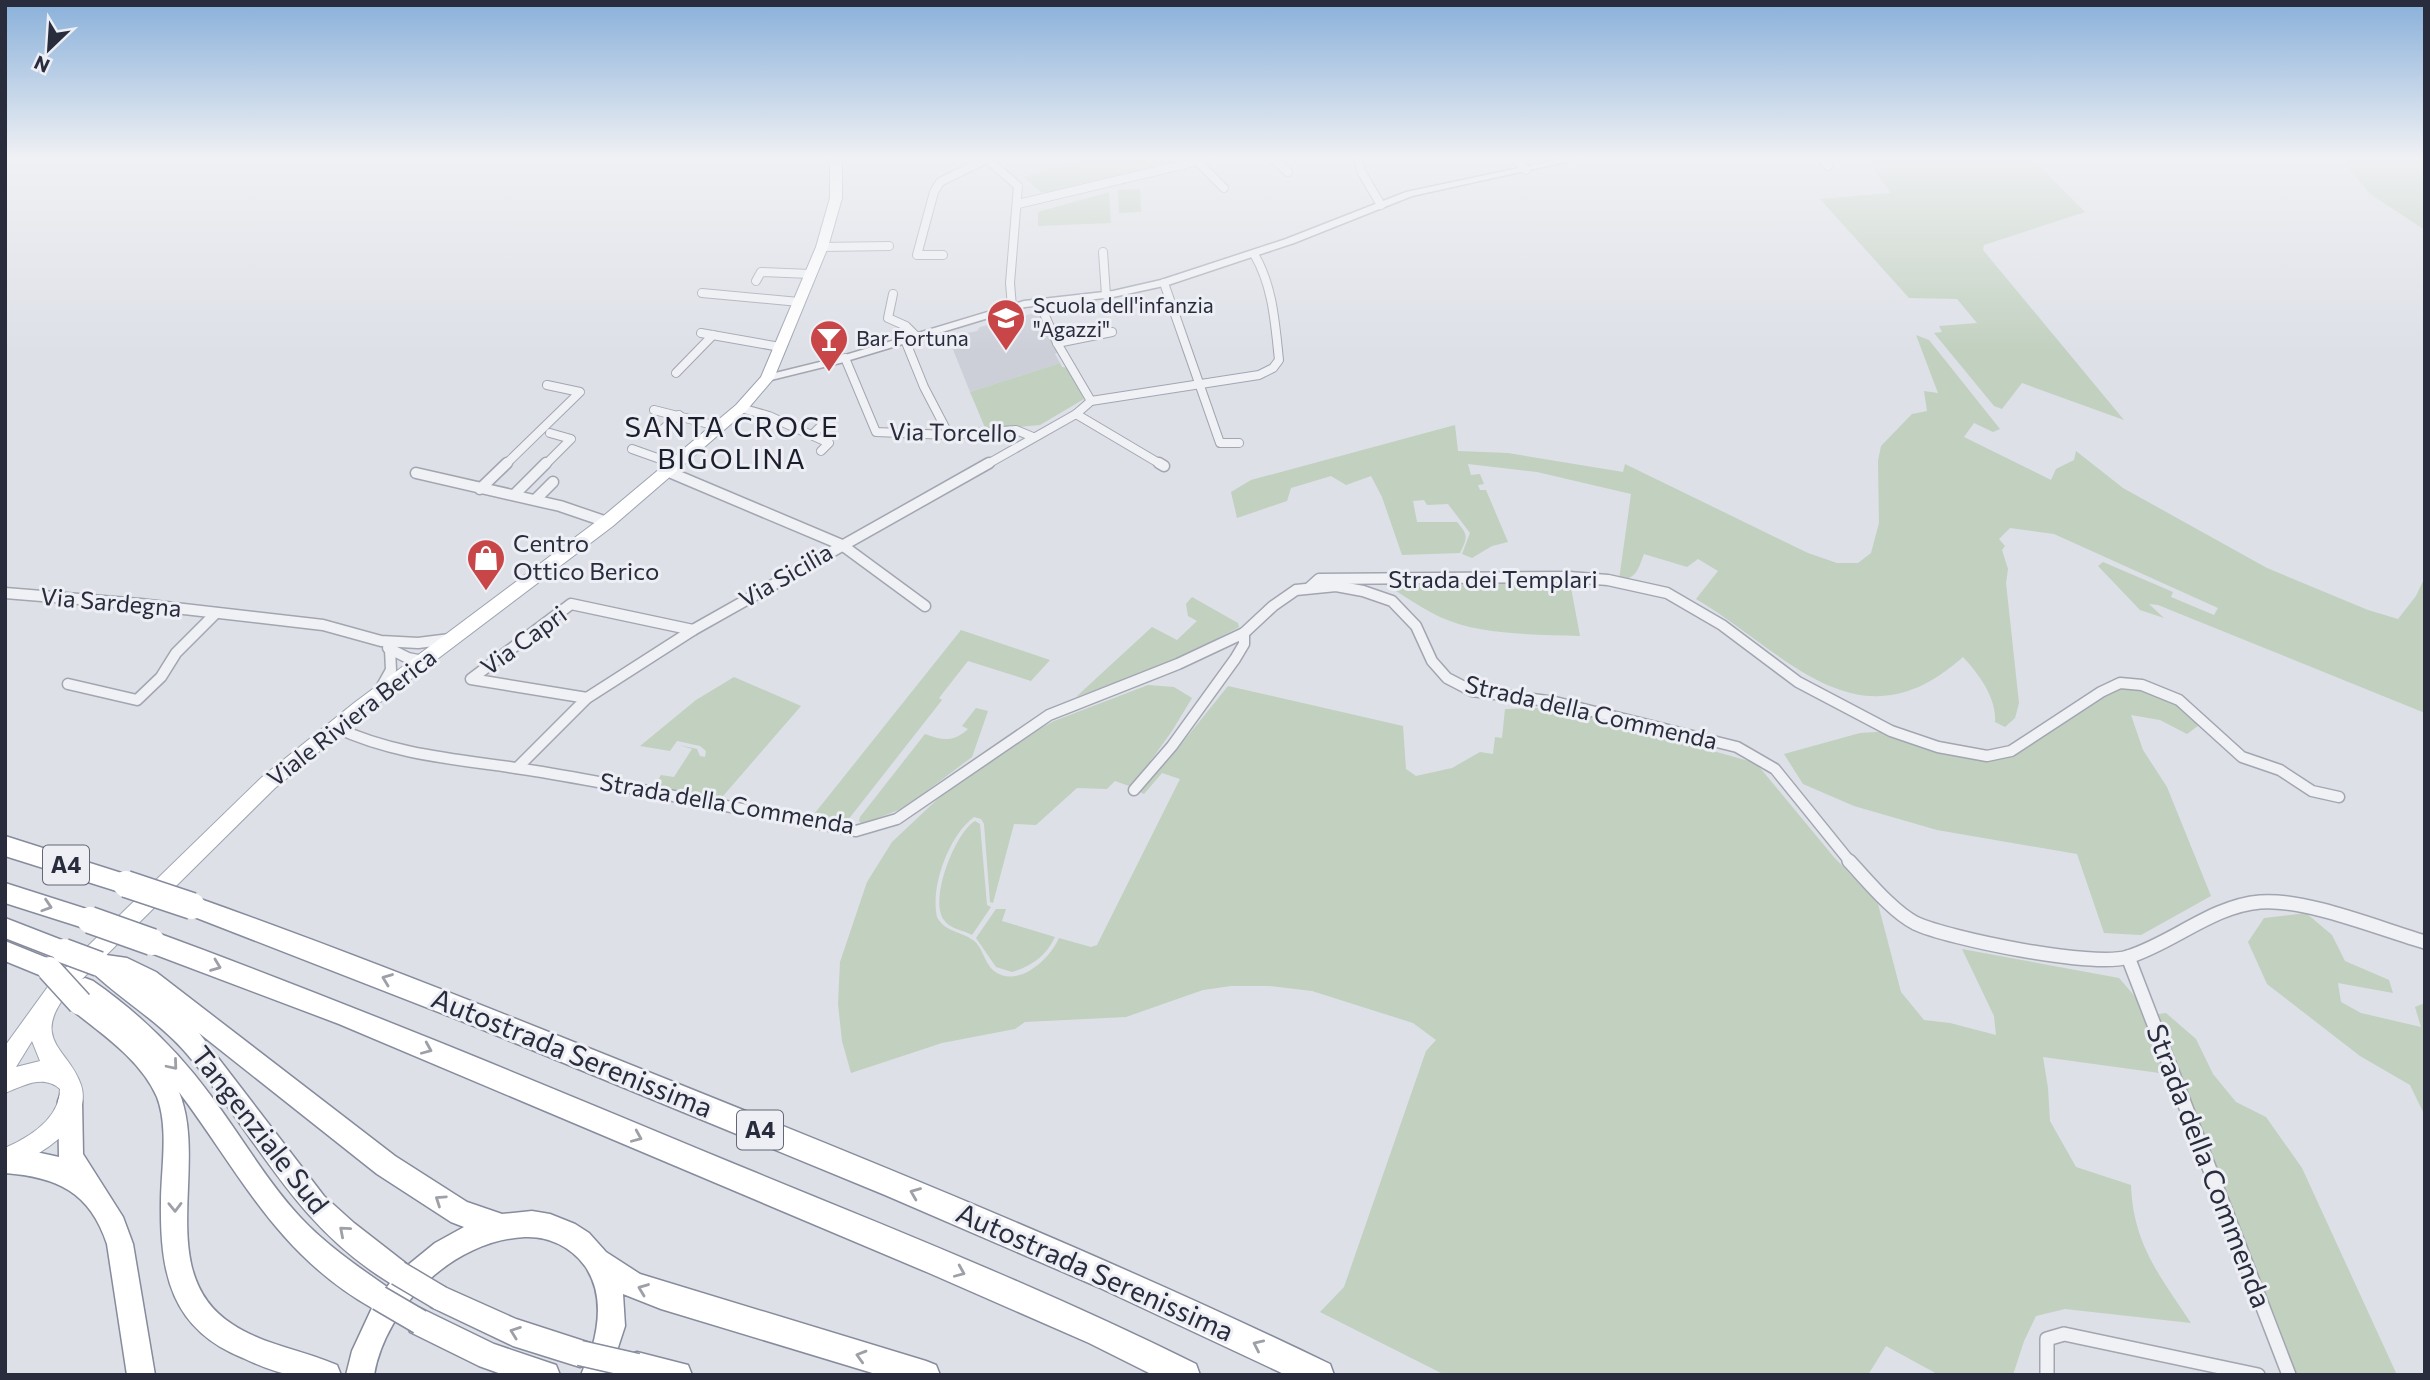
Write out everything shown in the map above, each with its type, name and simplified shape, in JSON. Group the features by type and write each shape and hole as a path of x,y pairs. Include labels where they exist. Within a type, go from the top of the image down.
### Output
{"highway":[{"name":"Autostrada Serenissima","path":"5,846 192,906 415,989 981,1220 1126,1283 1319,1375"},
{"name":"Autostrada Serenissima","path":"5,893 152,942 348,1016 914,1252 1100,1332 1185,1375"},
{"name":"Tangenziale Sud","path":"5,928 99,964 170,1019 205,1057 293,1178 316,1205 364,1249 398,1273 440,1298 588,1364 637,1366 678,1375"},
{"path":"5,951 49,969 83,995 161,1081 171,1101 175,1139 176,1243 183,1279 197,1310 227,1338 313,1367 327,1375"},
{"path":"99,964 127,968 148,979 386,1165 460,1213 502,1227"},
{"name":"Tangenziale Sud","path":"83,995 141,1031 166,1057 191,1087 261,1192 293,1228 332,1265 379,1298 420,1322 489,1356 545,1375"},
{"path":"68,1090 71,1157 114,1226 120,1244 141,1375"},
{"path":"5,1160 57,1168 74,1177 93,1195"},
{"path":"360,1375 373,1332 391,1302 415,1275 442,1253 472,1236 502,1227 532,1224 559,1229 582,1242 611,1273 660,1296 926,1375"},
{"path":"588,1364 605,1352 612,1318 610,1288 599,1261"}],"main road":[{"name":"Viale Riviera Berica","path":"5,1066 26,1031 51,999 230,818 286,767 423,654 455,638 607,522 673,469 741,408 767,378 822,247 829,223"},
{"name":"Viale Riviera Berica","path":"51,999 41,1033 42,1045 68,1090"},
{"path":"5,1083 46,1070 58,1073 68,1090 52,1131 37,1144 5,1160"}],"street":[{"path":"926,223 917,255 943,255"},
{"path":"1012,307 1010,283 1016,223"},
{"path":"767,378 845,358 1012,307 1106,295 1164,283 1254,254 1333,223"},
{"path":"822,247 889,246"},
{"path":"1103,252 1106,295"},
{"path":"1039,302 1057,343 1091,401 1259,375 1273,368 1279,360 1275,325 1263,270 1254,254"},
{"path":"756,281 761,272 811,274"},
{"path":"1164,283 1220,443 1239,443"},
{"path":"702,293 799,302"},
{"path":"893,294 888,318 906,326 916,336"},
{"path":"1057,343 1112,332"},
{"path":"701,333 780,348"},
{"path":"676,373 713,335"},
{"path":"905,340 924,387 949,435"},
{"name":"Via Torcello","path":"845,358 873,429 949,435 1016,430 1033,437"},
{"path":"480,489 580,392 547,385"},
{"name":"Via Sicilia","path":"517,768 587,698 692,630 1076,414 1091,401"},
{"path":"741,408 781,417 829,443 821,451"},
{"path":"654,410 721,427"},
{"path":"1076,414 1164,466"},
{"path":"661,431 679,415"},
{"path":"812,435 824,423"},
{"path":"514,495 571,439 550,433"},
{"path":"632,449 842,545 925,606"},
{"path":"416,473 536,499 607,522"},
{"path":"536,499 554,482"},
{"name":"Strada dei Templari","path":"1309,588 1319,579 1569,577 1608,580 1667,593 1722,625 1798,682 1891,731 1938,747 1987,756 2011,751 2101,692 2120,683 2142,685 2179,700 2242,757 2280,770 2312,791 2339,797"},
{"name":"Strada della Commenda","path":"335,727 354,738 410,751 517,768 856,831 897,819 1049,715 1178,664 1244,633 1273,606 1296,590 1336,586 1363,590 1392,601 1416,626 1432,661 1447,678 1472,691 1555,702 1737,747 1760,758 1775,769 1841,852 1879,893 1913,922 1955,937 2096,961 2128,957 2217,915 2264,901 2301,905 2425,942"},
{"name":"Via Sardegna","path":"5,593 323,625 423,654"},
{"name":"Via Capri","path":"587,698 471,679 570,604 692,630"},
{"name":"Via Sardegna","path":"68,684 137,700 162,677 176,653 216,613"},
{"name":"Strada della Commenda","path":"1135,790 1172,746 1235,659 1244,644 1244,633"},
{"path":"375,696 391,670 385,645"},
{"name":"Via Sardegna","path":"385,645 408,658 423,654"},
{"name":"Strada della Commenda","path":"2128,957 2289,1375"},
{"path":"2047,1375 2047,1339 2064,1334 2258,1375"}],"shaded area":[{"name":"Scuola dell'infanzia \"Agazzi\"","path":"1039,314 1060,351 1055,354 1060,363 970,392 948,337"}],"green space":[{"path":"1038,223 1101,223 1038,226"},
{"path":"1842,223 2050,223 1984,245 1983,250 2124,420 2022,383 2002,409 1994,406 1934,333 1942,332 1939,326 1977,323 1957,299 1909,298"},
{"path":"2415,223 2425,223 2425,230"},
{"path":"1916,335 1929,340 2000,429 1993,432 1974,423 1964,437 2051,480 2056,469 2074,460 2076,451 2123,488 2267,568 2368,610 2398,619 2416,596 2425,577 2425,713 2158,605 2149,604 2164,618 2140,610 2098,566 2103,562 2173,592 2171,597 2214,615 2218,608 2054,534 2010,528 1999,539 2005,546 2002,550 2008,569 2006,583 2019,703 2015,718 2005,727 1995,722 1990,695 1963,657 1925,684 1890,695 1856,694 1824,684 1793,666 1696,599 1718,571 1698,559 1687,567 1644,554 1633,575 1619,580 1631,494 1537,472 1468,464 1471,475 1480,474 1484,484 1478,485 1480,490 1486,490 1508,542 1492,546 1472,558 1462,554 1470,533 1448,504 1427,505 1424,500 1413,501 1417,522 1457,522 1466,536 1460,553 1402,555 1382,497 1371,476 1346,485 1331,476 1291,488 1287,501 1237,518 1231,492 1251,480 1455,425 1458,451 1508,453 1623,472 1625,464 1808,553 1837,563 1858,563 1871,553 1879,523 1878,461 1881,446 1912,414 1927,411 1924,391 1938,393"},
{"path":"1060,363 1062,367 1070,368 1084,399 1040,425 986,430 970,392"},
{"path":"1569,577 1580,636 1509,633 1473,628 1431,613 1373,579"},
{"path":"1192,597 1238,623 1239,627 1179,659 1076,697 1152,627 1177,640 1197,621 1188,616 1186,604"},
{"path":"961,630 1050,660 1031,681 968,661 939,698 942,700 844,825 811,818"},
{"path":"734,677 801,706 717,803 652,790 661,775 674,777 692,749 679,745 697,749 700,756 705,757 706,751 700,746 677,741 670,751 640,746 696,700"},
{"path":"2120,683 2179,700 2202,723 2187,734 2160,720 2131,715 2143,750 2167,787 2211,896 2141,935 2104,933 2077,854 1937,830 1854,806 1803,784 1784,754 1860,733 1891,731 1987,756 2011,751"},
{"path":"1148,685 1174,687 1192,698 1172,731 1132,787 1115,781 1107,789 1077,788 1036,825 1014,824 993,903 990,902 984,824 981,819 974,817 965,825 949,849 936,891 937,917 944,926 976,943 988,964 1003,976 1023,974 1032,969 1048,955 1059,938 1091,947 1097,945 1180,779 1162,773 1144,794 1138,791 1170,758 1228,686 1403,726 1406,769 1416,776 1452,768 1480,752 1493,754 1495,737 1502,738 1505,709 1554,708 1756,763 1833,856 1878,904 1901,992 1924,1020 1950,1023 1996,1035 1994,1016 1962,949 2119,978 2151,1015 2166,1013 2196,1039 2213,1074 2236,1102 2266,1117 2302,1168 2397,1375 2289,1375 2174,1075 2043,1057 2050,1121 2076,1167 2131,1185 2137,1225 2143,1242 2159,1274 2191,1323 2065,1309 2036,1316 2024,1341 2013,1375 1939,1375 1886,1346 1868,1375 1445,1375 1320,1312 1344,1287 1426,1051 1436,1040 1413,1023 1312,991 1269,986 1231,986 1203,990 1126,1017 1025,1022 1015,1029 942,1043 851,1073 842,1041 838,1004 840,962 867,882 892,842 944,793 1021,739 1054,721"},
{"path":"976,708 988,711 972,757 904,808 862,824 859,821 925,734 943,739 958,736 968,729 962,726"},
{"path":"975,821 980,824 987,905 991,907 972,935 944,920 940,910 940,897 952,852 967,828"},
{"path":"996,909 1006,909 1002,921 1055,937 1043,955 1026,967 1012,972 996,967 976,938"},
{"path":"2306,913 2332,935 2345,961 2389,980 2393,993 2338,983 2341,1002 2361,1013 2421,1027 2415,1007 2425,1003 2425,1116 2410,1085 2360,1056 2267,984 2248,942 2264,918"}],"place":[{"name":"Scuola dell'infanzia \"Agazzi\"","path":"1006,352"},
{"name":"Bar Fortuna","path":"829,373"},
{"name":"Centro Ottico Berico","path":"486,592"}],"district":[{"name":"SANTA CROCE BIGOLINA","path":"732,443"}]}
